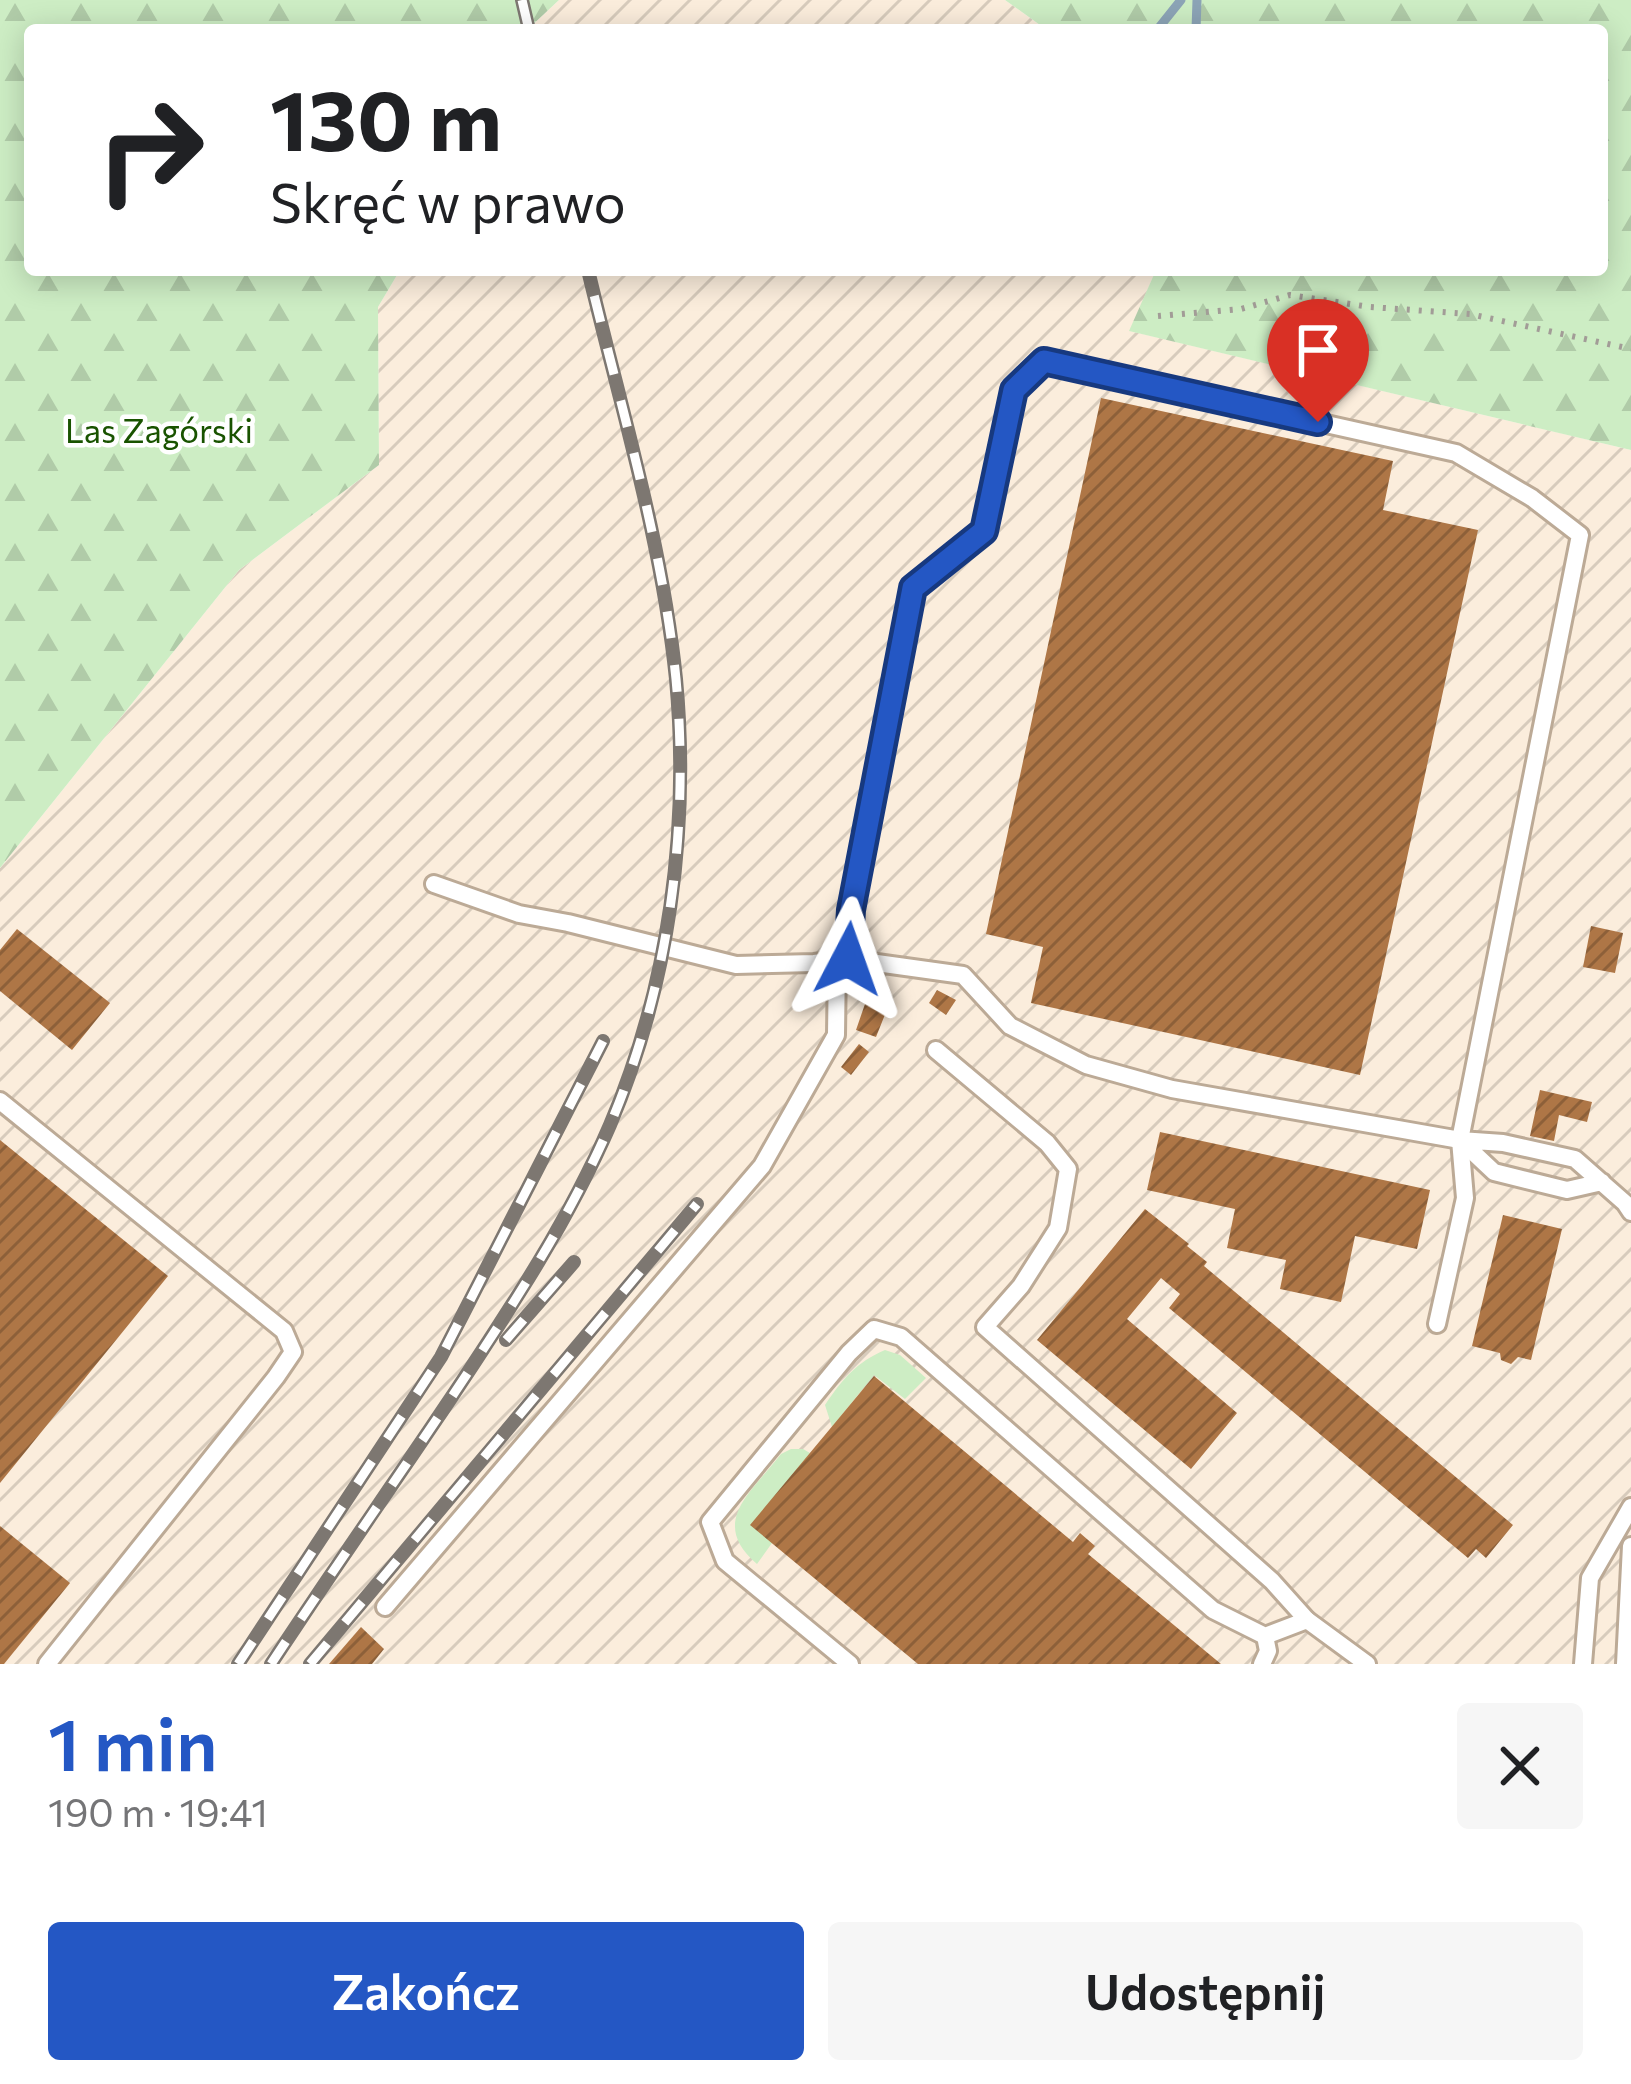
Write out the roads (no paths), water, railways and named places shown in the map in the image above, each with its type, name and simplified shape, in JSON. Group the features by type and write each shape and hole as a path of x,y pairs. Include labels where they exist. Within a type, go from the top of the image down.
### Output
{"lane":[{"path":"385,1607 762,1166 836,1035 851,910 913,588 984,531 1014,390 1044,361 1456,453 1532,498 1580,535 1460,1140 1465,1198 1437,1324"},
{"path":"434,884 519,914 736,965 843,960 963,975 1010,1026 1086,1065 1172,1089 1460,1140 1503,1143 1575,1160 1631,1212"},
{"path":"936,1050 1047,1143 1068,1169 1058,1228 1022,1286 985,1328 1272,1581 1307,1620 1366,1664"},
{"path":"0,1101 284,1331 293,1352 47,1664"},
{"path":"1460,1140 1494,1172 1567,1190 1602,1183"},
{"path":"850,1664 725,1561 710,1522 874,1329 902,1337 1214,1610 1265,1636 1307,1620"},
{"path":"1583,1664 1590,1578 1631,1507"},
{"path":"1625,1664 1631,1546"},
{"path":"1262,1664 1268,1651 1265,1636"}],"waterway":[{"path":"1162,24 1181,0"},
{"path":"1196,24 1197,0"}],"railway":[{"path":"522,0 528,24"},
{"path":"271,1664 476,1360 558,1229 610,1125 661,962 677,849 680,736 676,679 650,525 589,276"},
{"path":"238,1664 441,1357 603,1041"},
{"path":"310,1664 697,1204"},
{"path":"506,1340 574,1262"}],"park label":[{"name":"Las Zagórski","path":"159,429"}]}
